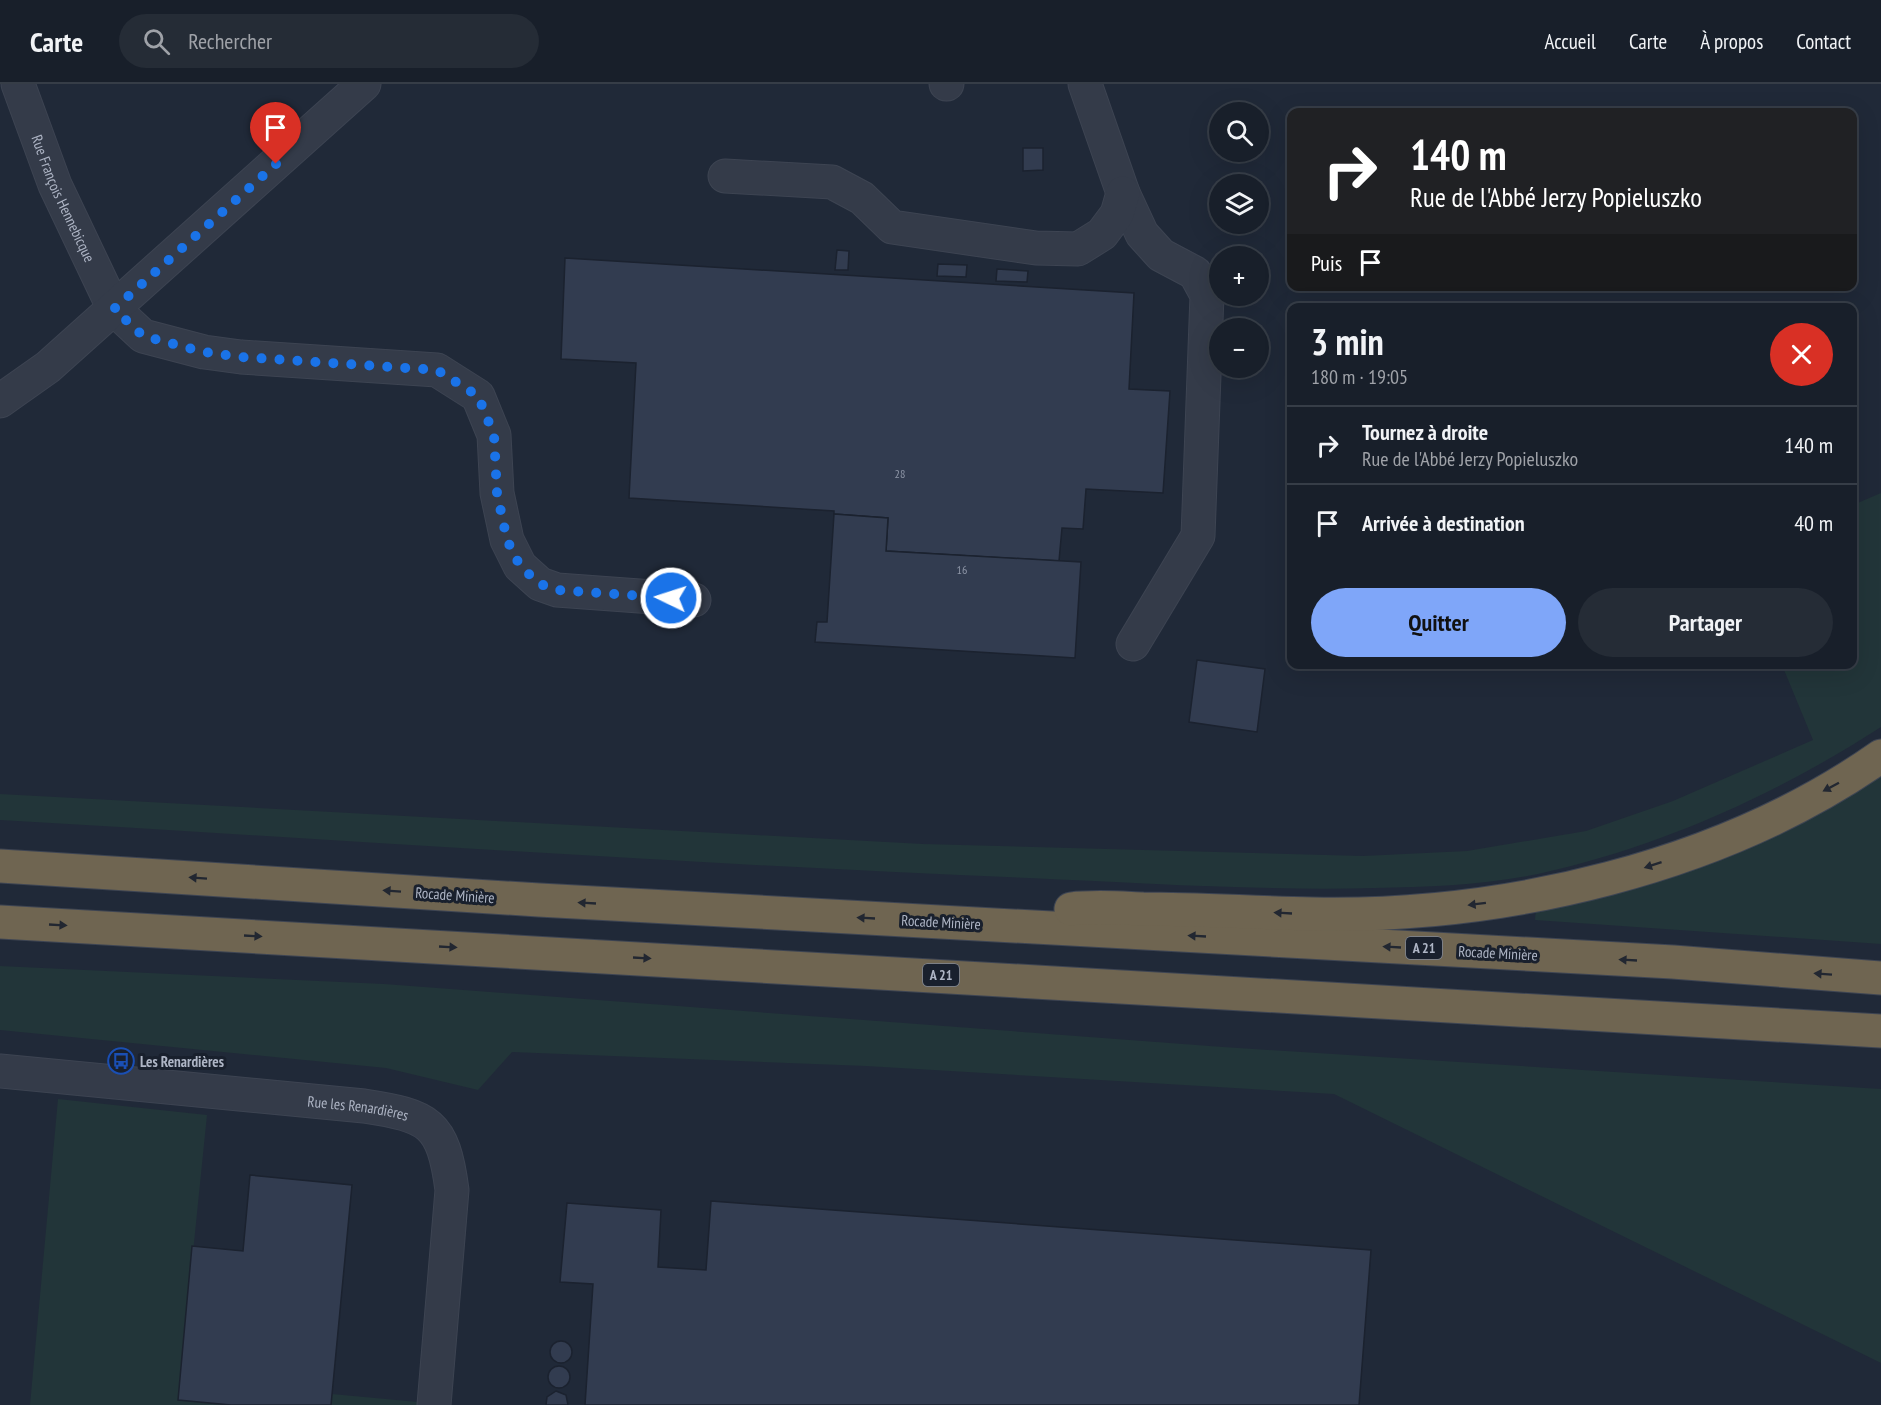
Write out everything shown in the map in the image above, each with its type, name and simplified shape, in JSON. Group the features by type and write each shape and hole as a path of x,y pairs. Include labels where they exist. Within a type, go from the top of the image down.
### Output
{"highway":[{"path":"966,923 1085,908 1383,914 1535,896 1605,880 1727,838 1855,775 1881,756"},
{"name":"Rocade Minière","path":"0,866 550,901 1662,962 1881,978"},
{"name":"A 21","path":"0,922 1881,1031"}],"street":[{"name":"Rue François Hennebicque","path":"18,84 55,184 114,309"},
{"path":"0,401 48,367 364,84"},
{"path":"1084,84 1124,193 1142,234 1161,255 1195,273 1207,296 1198,536 1133,644"},
{"path":"725,176 832,182 862,198 892,228 1036,248 1078,249 1102,234 1117,214 1124,193"},
{"path":"114,309 143,336 204,352 241,357 437,370 478,396 494,435 497,493 507,540 520,566 540,584 557,590 694,600"},
{"name":"Rue les Renardières","path":"0,1071 364,1106 404,1112 424,1120 439,1137 448,1160 452,1190 434,1405"}],"green space":[{"path":"1881,493 1881,727 1800,775 1716,816 1628,849 1583,863 1518,878 1457,885 1396,888 1202,886 772,866 0,820 0,794 923,844 1363,856 1467,851 1586,831 1673,801 1813,740 1784,669 1857,669 1857,503"},
{"path":"1881,775 1881,944 1535,920 1536,908 1740,849 1838,803"},
{"path":"0,966 384,984 1223,1047 1881,1089 1881,1363 1334,1094 866,1066 512,1052 478,1090 386,1068 0,1030"},
{"path":"58,1099 207,1115 178,1400 231,1405 30,1405"},
{"path":"332,1394 418,1402 417,1405 331,1405"}],"building":[{"path":"1023,148 1043,148 1043,170 1023,171"},
{"path":"837,250 849,251 848,270 835,270"},
{"path":"565,258 1134,293 1129,389 1170,391 1163,493 1086,489 1083,529 1062,528 1059,561 886,551 888,518 834,514 834,511 629,498 636,363 561,359"},
{"path":"938,264 967,265 966,277 937,276"},
{"path":"997,269 1028,271 1027,282 996,281"},
{"path":"834,514 888,518 886,551 1081,562 1075,658 815,642 817,622 827,622"},
{"path":"1197,660 1265,669 1257,732 1189,722"},
{"path":"250,1175 352,1185 331,1405 231,1405 178,1400 192,1246 243,1251"},
{"path":"711,1201 1371,1250 1359,1405 585,1405 593,1284 560,1282 567,1203 661,1210 658,1267 706,1270"},
{"path":"561,1341 569,1344 572,1352 569,1360 561,1363 553,1360 550,1352 553,1344"},
{"path":"559,1366 567,1369 570,1377 567,1385 559,1388 551,1385 548,1377 551,1369"},
{"path":"556,1391 566,1395 568,1405 546,1405 547,1397"}],"place":[{"name":"Les Renardières","path":"121,1061"}],"route":[{"path":"276,164 114,309 143,336 204,352 241,357 437,370 478,396 494,435 497,493 507,540 520,566 540,584 557,590 671,598"}]}
